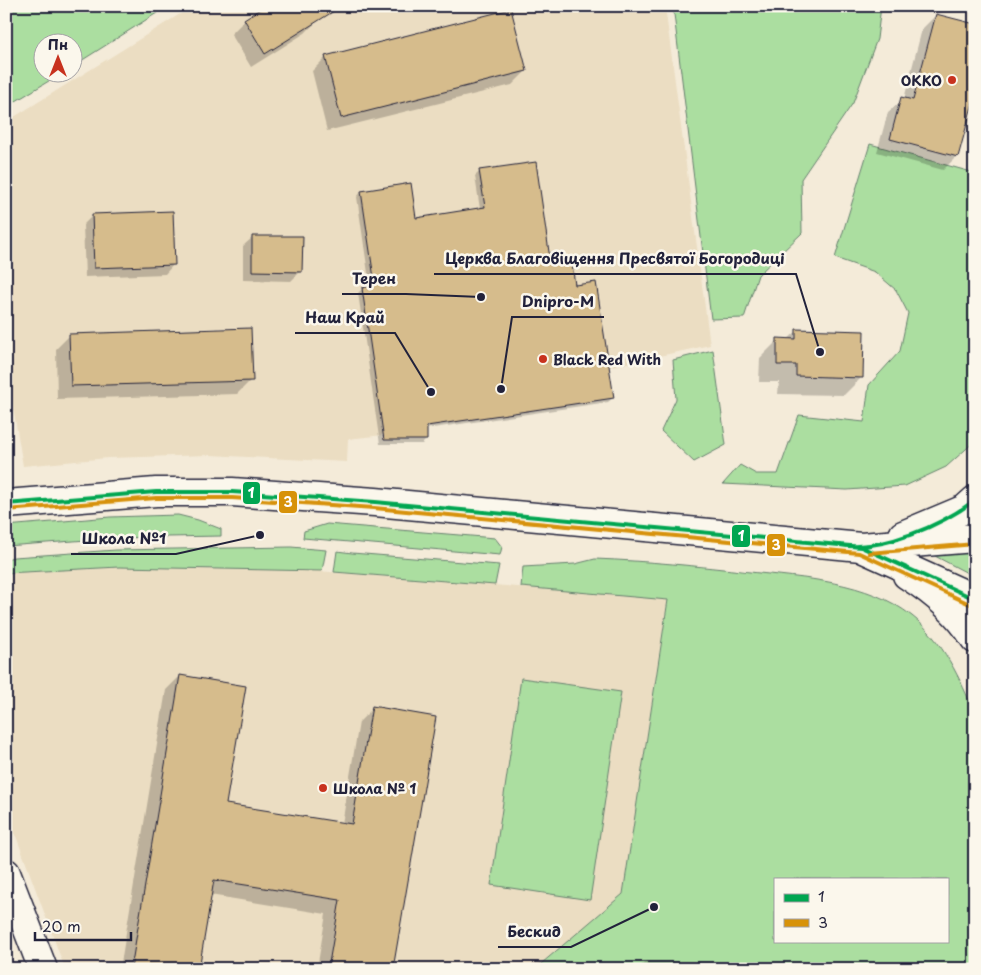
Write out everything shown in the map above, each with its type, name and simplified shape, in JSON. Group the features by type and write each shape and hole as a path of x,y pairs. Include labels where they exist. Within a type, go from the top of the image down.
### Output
{"main road":[{"path":"6,504 156,492 232,492 375,502 861,547 975,538"},
{"path":"861,547 916,531 965,509 975,500"},
{"path":"861,547 975,600"},
{"path":"861,547 921,584 962,618 975,639"},
{"path":"6,873 44,969"}],"shaded area":[{"path":"193,6 665,6 710,345 609,367 614,398 427,426 427,440 384,440 383,435 348,439 347,462 210,455 108,458 23,466 6,365 6,122 70,82 82,82 82,75"},
{"name":"Школа № 1","path":"119,567 305,570 668,599 623,895 535,969 65,969 6,809 6,573"}],"green space":[{"path":"6,6 168,6 82,60 82,32 32,32 32,82 47,82 6,107"},
{"path":"673,6 881,6 877,39 853,103 801,179 802,233 758,275 744,318 711,319"},
{"path":"870,144 975,173 975,441 946,467 905,486 847,490 723,484 740,465 756,474 778,474 799,415 864,422 869,385 900,351 908,313 896,290 875,272 835,258"},
{"path":"713,350 726,445 694,462 661,431 676,399 673,360"},
{"path":"178,515 221,529 221,536 114,538 6,546 6,526 110,517"},
{"path":"327,524 495,538 502,547 500,555 303,538 304,531"},
{"path":"291,547 326,550 322,571 119,567 6,573 6,559 14,557 116,550"},
{"path":"975,549 975,577 933,555"},
{"path":"337,551 499,565 495,585 334,572"},
{"path":"595,559 653,562 791,576 855,588 895,604 912,616 942,648 975,714 975,969 535,969 623,894 668,600 521,587 523,567 575,564"},
{"path":"521,678 621,692 590,900 491,885"}],"building":[{"path":"265,6 342,6 265,54 244,19"},
{"path":"511,9 527,71 341,118 325,56"},
{"name":"ОККО","path":"936,14 975,24 975,95 958,157 890,139 901,97 913,100"},
{"path":"536,162 550,259 571,257 575,285 596,282 614,398 427,426 427,440 384,440 362,288 375,285 361,191 411,183 416,218 485,207 479,170"},
{"path":"173,211 175,265 94,268 92,214"},
{"path":"252,236 303,236 302,272 252,271"},
{"path":"251,328 253,381 71,386 69,334"},
{"path":"796,329 864,331 863,378 796,376 796,365 777,365 777,338 796,339"},
{"path":"180,675 246,686 226,804 352,824 372,706 436,717 393,969 328,969 340,900 214,880 199,969 131,969"}],"transit line":[{"name":"1","path":"6,504 156,492 232,492 375,502 861,547 975,599"},
{"name":"3","path":"6,510 156,498 232,498 374,508 859,553 972,605"},
{"name":"1","path":"840,545 874,544 911,534 946,519 975,500"},
{"name":"3","path":"869,553 975,544"}],"place":[{"name":"ОККО","path":"952,80"},
{"name":"Терен","path":"481,297"},
{"name":"Церква Благовіщення Пресвятої Богородиці","path":"820,352"},
{"name":"Black Red With","path":"543,359"},
{"name":"Dnipro-M","path":"501,389"},
{"name":"Наш Край","path":"431,392"},
{"name":"Школа №1","path":"260,535"},
{"name":"Школа № 1","path":"323,788"},
{"name":"Бескид","path":"654,907"}]}
